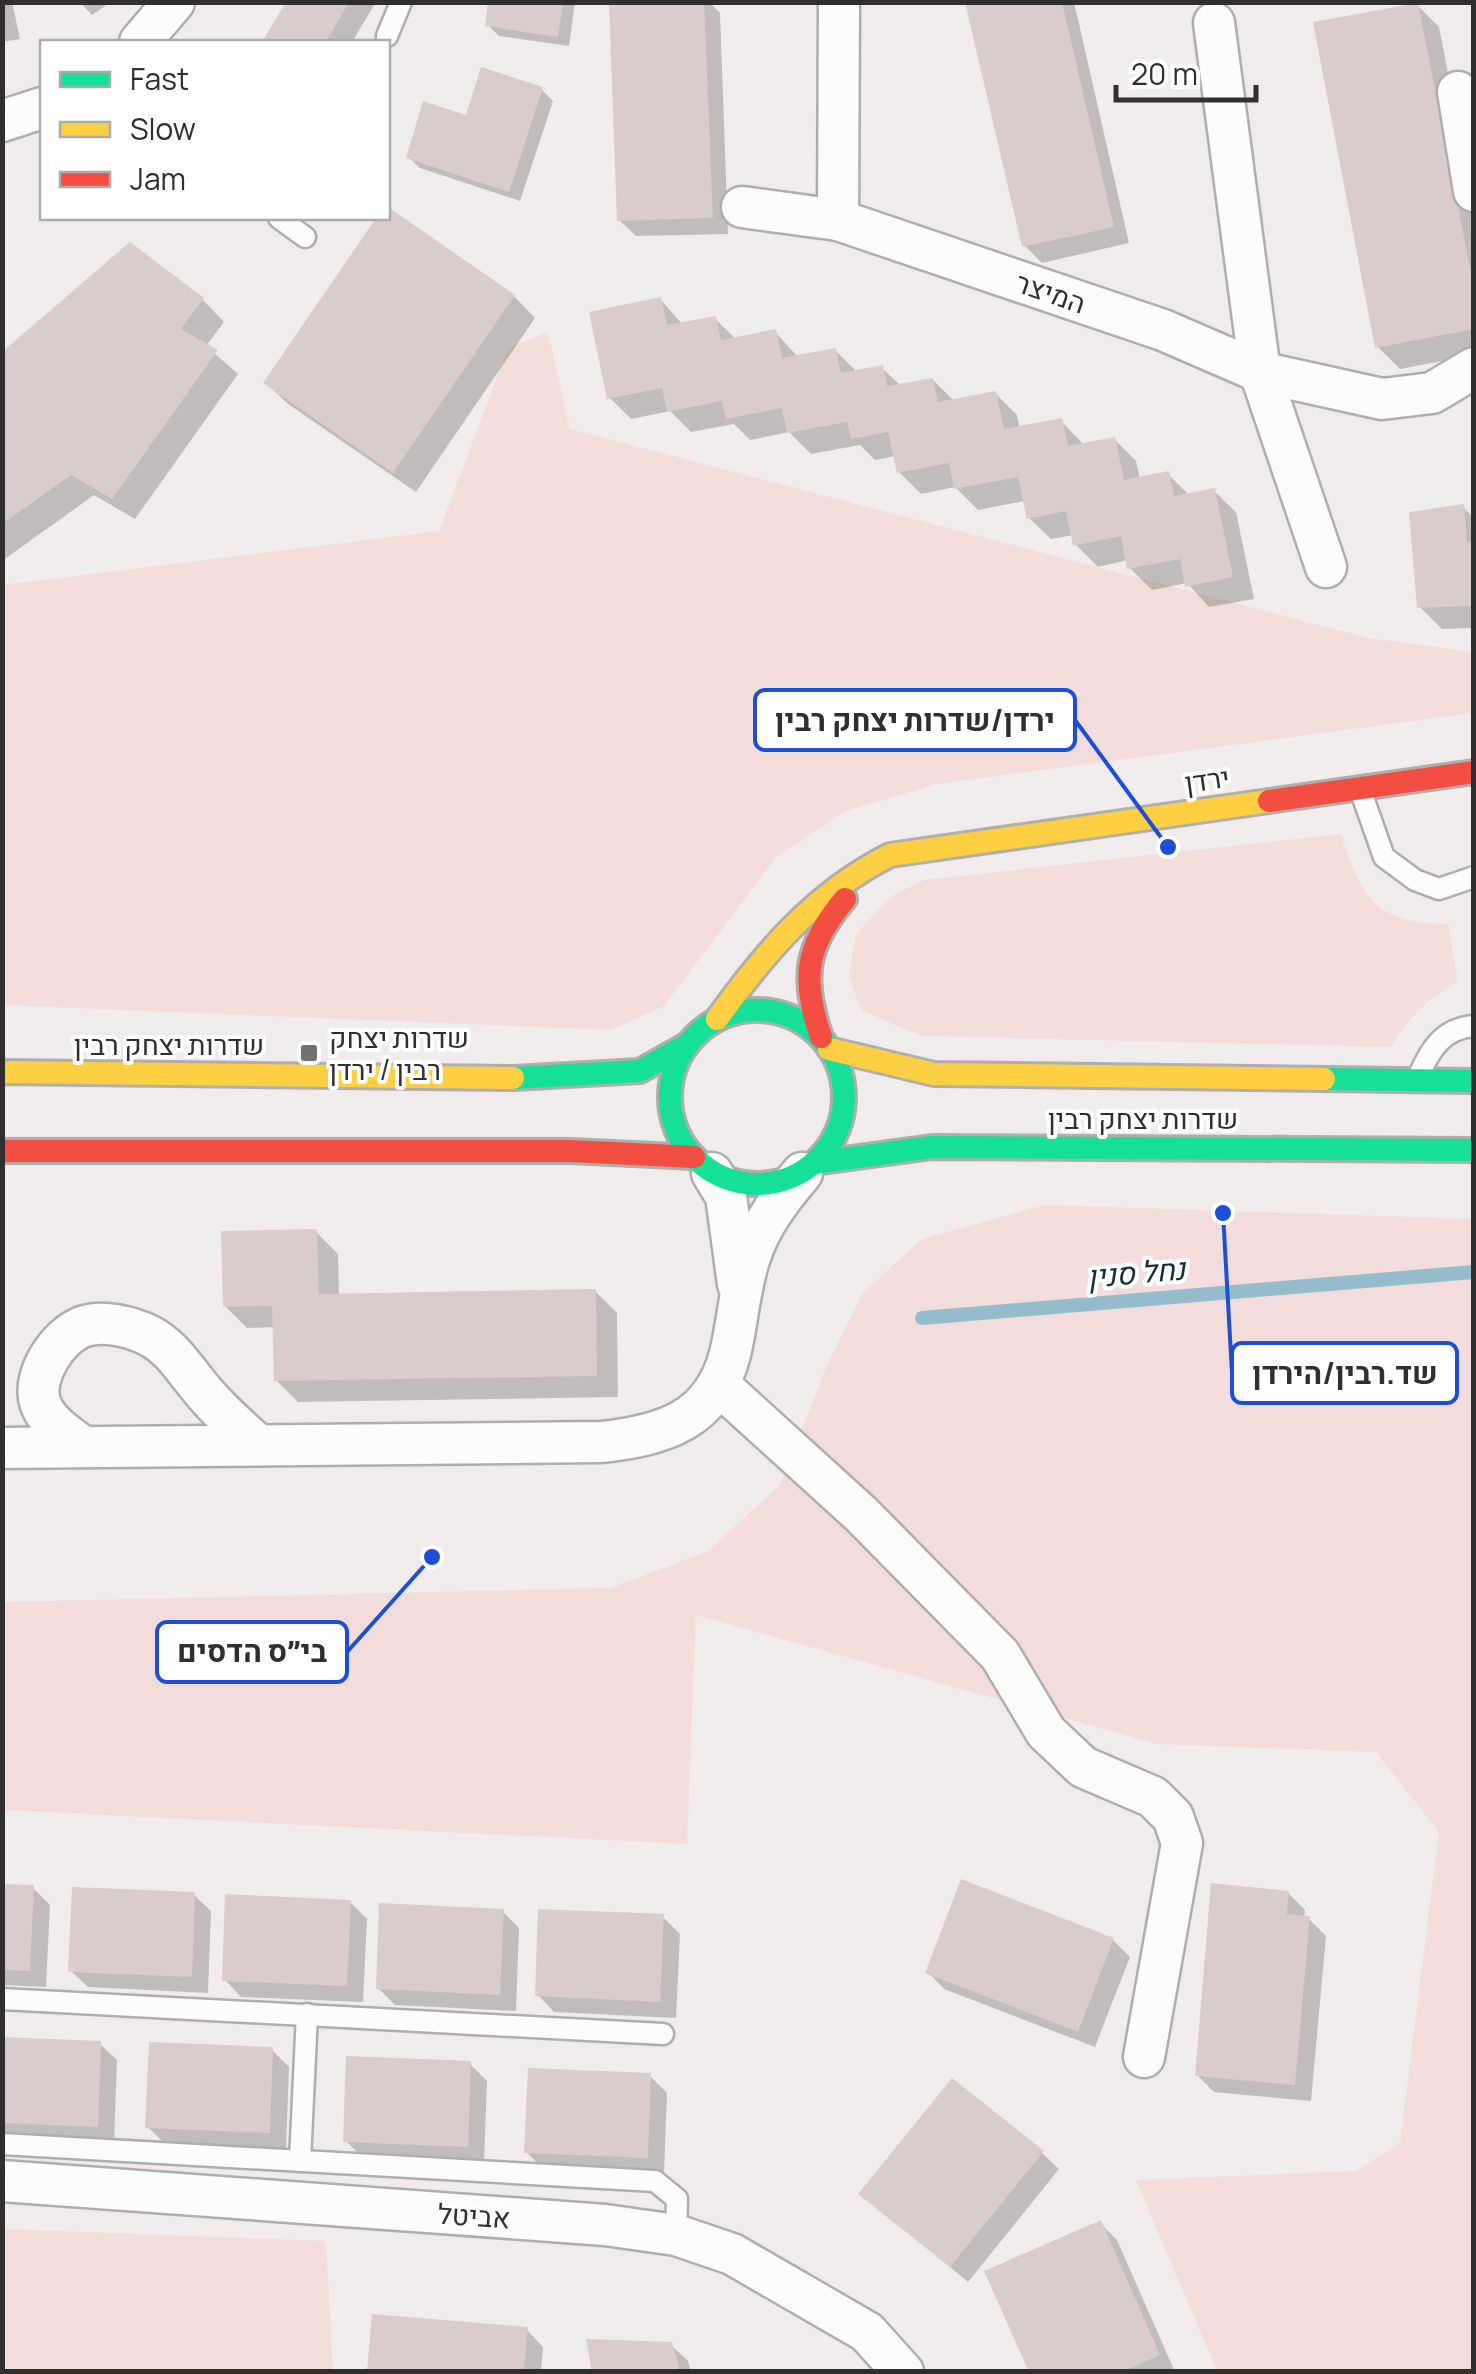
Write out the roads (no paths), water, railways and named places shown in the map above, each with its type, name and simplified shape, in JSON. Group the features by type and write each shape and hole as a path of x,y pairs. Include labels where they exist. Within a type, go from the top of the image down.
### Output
{"main road":[{"name":"ירדן","path":"717,1018 789,926 856,869 890,854 1474,772"},
{"path":"825,1043 797,1019 776,1012 746,1010 717,1018 688,1044 676,1062 670,1088 671,1118 684,1146 703,1165 740,1184 771,1185 808,1168 826,1153 840,1126 845,1093 838,1063 809,1006 806,978 813,944 824,921 890,854"},
{"name":"שדרות יצחק רבין","path":"825,1043 934,1074 1474,1081"},
{"name":"שדרות יצחק רבין","path":"2,1072 546,1078 640,1071 688,1044"},
{"name":"שדרות יצחק רבין","path":"808,1168 932,1147 1474,1150"},
{"path":"2,1151 570,1151 703,1165"}],"street":[{"path":"142,40 174,2"},
{"path":"838,220 839,2"},
{"path":"1214,23 1260,372 1326,567"},
{"path":"1458,92 1474,191"},
{"path":"2,121 40,109"},
{"name":"המיצר","path":"742,207 838,220 1162,330 1260,372 1382,399 1432,392 1474,368"},
{"path":"703,1165 726,1196 739,1298"},
{"path":"2,1448 602,1442 648,1436 688,1419 719,1385 730,1354 750,1254 777,1203 808,1168"},
{"path":"82,1446 58,1429 40,1404 38,1380 55,1350 83,1327 116,1324 150,1336 180,1359 216,1406 258,1444"},
{"path":"719,1385 861,1514 1000,1655 1046,1732 1083,1767 1153,1797 1173,1817 1182,1843 1144,2057"},
{"name":"אביטל","path":"2,2181 605,2224 676,2234 732,2254 807,2295 867,2332 904,2372"}],"lane":[{"path":"387,36 401,2"},
{"path":"282,220 305,237"},
{"path":"1360,788 1384,857 1415,880 1439,890 1474,877"},
{"path":"1416,1081 1432,1046 1460,1027 1474,1026"},
{"path":"2,1999 663,2034"},
{"path":"300,2161 307,2014"},
{"path":"2,2144 656,2181 677,2199 676,2234"}],"waterway":[{"name":"נחל סנין","path":"922,1318 1474,1272"}],"place":[{"name":"ירדן/שדרות יצחק רבין","path":"1168,847"},
{"name":"שדרות יצחק רבין / ירדן","path":"309,1053"},
{"name":"שד.רבין/הירדן","path":"1223,1213"},
{"name":"בי״ס הדסים","path":"432,1557"}]}
